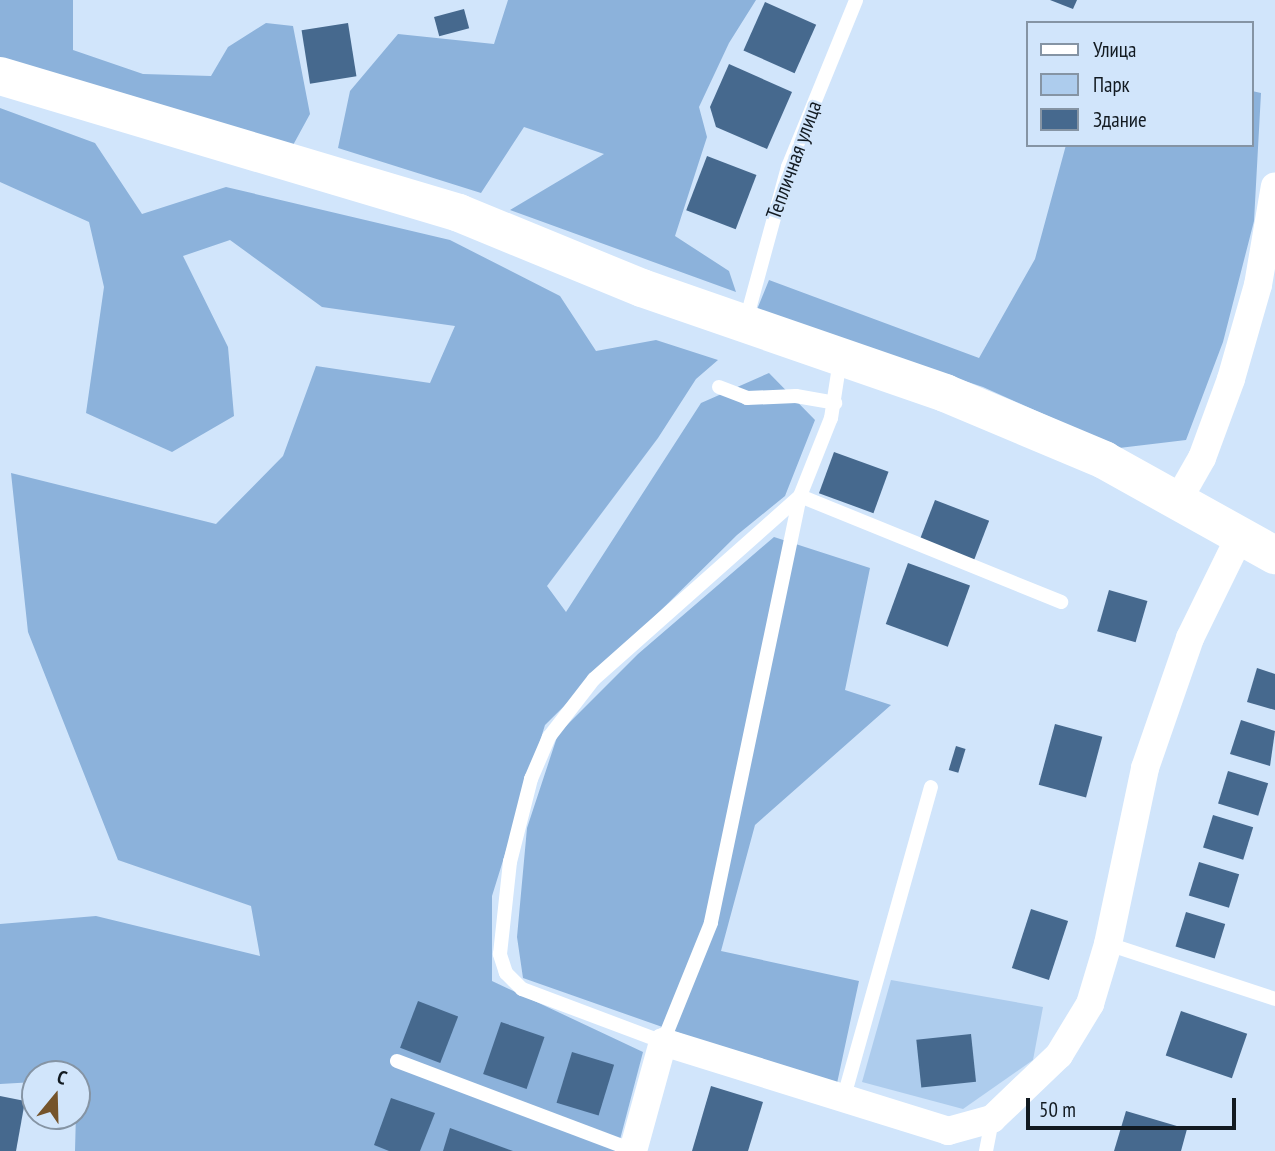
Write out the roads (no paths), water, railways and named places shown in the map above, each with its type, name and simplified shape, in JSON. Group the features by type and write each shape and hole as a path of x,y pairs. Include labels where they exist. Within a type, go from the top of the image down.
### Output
{"street":[{"path":"0,76 459,213 745,325 1024,423 1178,500 1275,555"},
{"path":"1178,500 1202,458 1231,379 1258,285 1275,186"},
{"path":"633,1150 663,1042 948,1131 992,1119 1059,1055 1080,1024 1108,944 1145,768 1190,638 1240,536"}],"lane":[{"name":"Тепличная улица","path":"745,325 788,167 856,0"},
{"path":"800,496 594,679 549,737 531,779 510,862 500,954 506,973 522,989 663,1042 711,923 800,496 835,403 840,358"},
{"path":"719,387 747,398 796,396 835,403"},
{"path":"800,496 1061,602"},
{"path":"843,1100 931,787"},
{"path":"1108,944 1275,999"},
{"path":"397,1061 633,1150"},
{"path":"986,1151 992,1119"}]}
